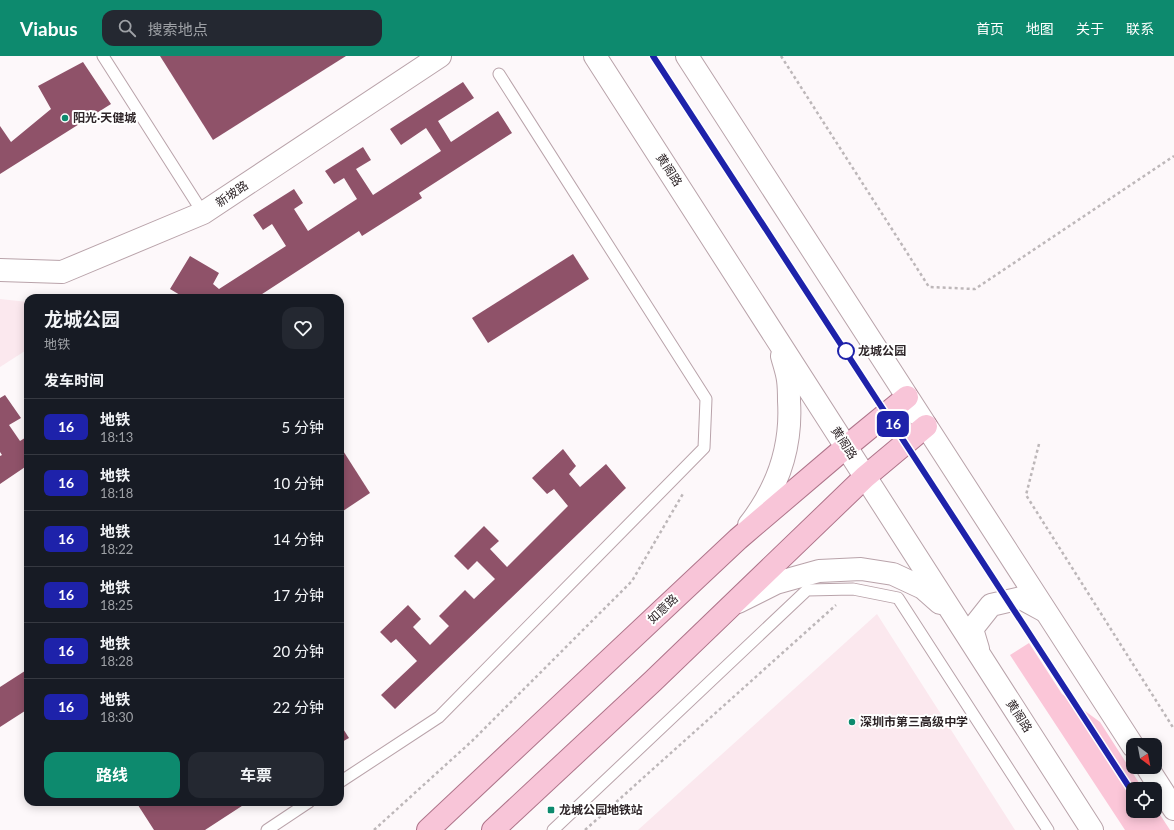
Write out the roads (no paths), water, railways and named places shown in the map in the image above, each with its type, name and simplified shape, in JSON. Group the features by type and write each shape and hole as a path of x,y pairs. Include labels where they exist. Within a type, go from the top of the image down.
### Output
{"main road":[{"name":"新坡路","path":"0,270 62,272 203,213 440,56"},
{"name":"黄阁路","path":"595,56 1092,830"},
{"path":"687,56 1128,738"},
{"path":"738,539 761,510 776,482 786,450 790,417 788,380 777,339"},
{"name":"如意路","path":"428,830 738,539 846,447 908,397"},
{"path":"493,830 652,681 865,477 926,426"},
{"path":"732,605 776,584 819,571 861,569 893,574 924,588 954,615"},
{"path":"980,656 972,629 991,605 1021,598 1046,611"},
{"path":"1152,774 1174,809"}],"lane":[{"path":"103,56 203,213"},
{"path":"344,779 439,717 704,448 706,398 499,74"},
{"path":"553,830 807,590 853,589 898,598 1048,830"},
{"path":"266,830 303,806"}],"metro line":[{"name":"16","path":"653,56 1126,782"}],"place":[{"name":"阳光·天健城","path":"65,118"},
{"name":"龙城公园","path":"846,351"},
{"name":"深圳市第三高级中学","path":"852,722"},
{"name":"龙城公园地铁站","path":"551,810"}]}
